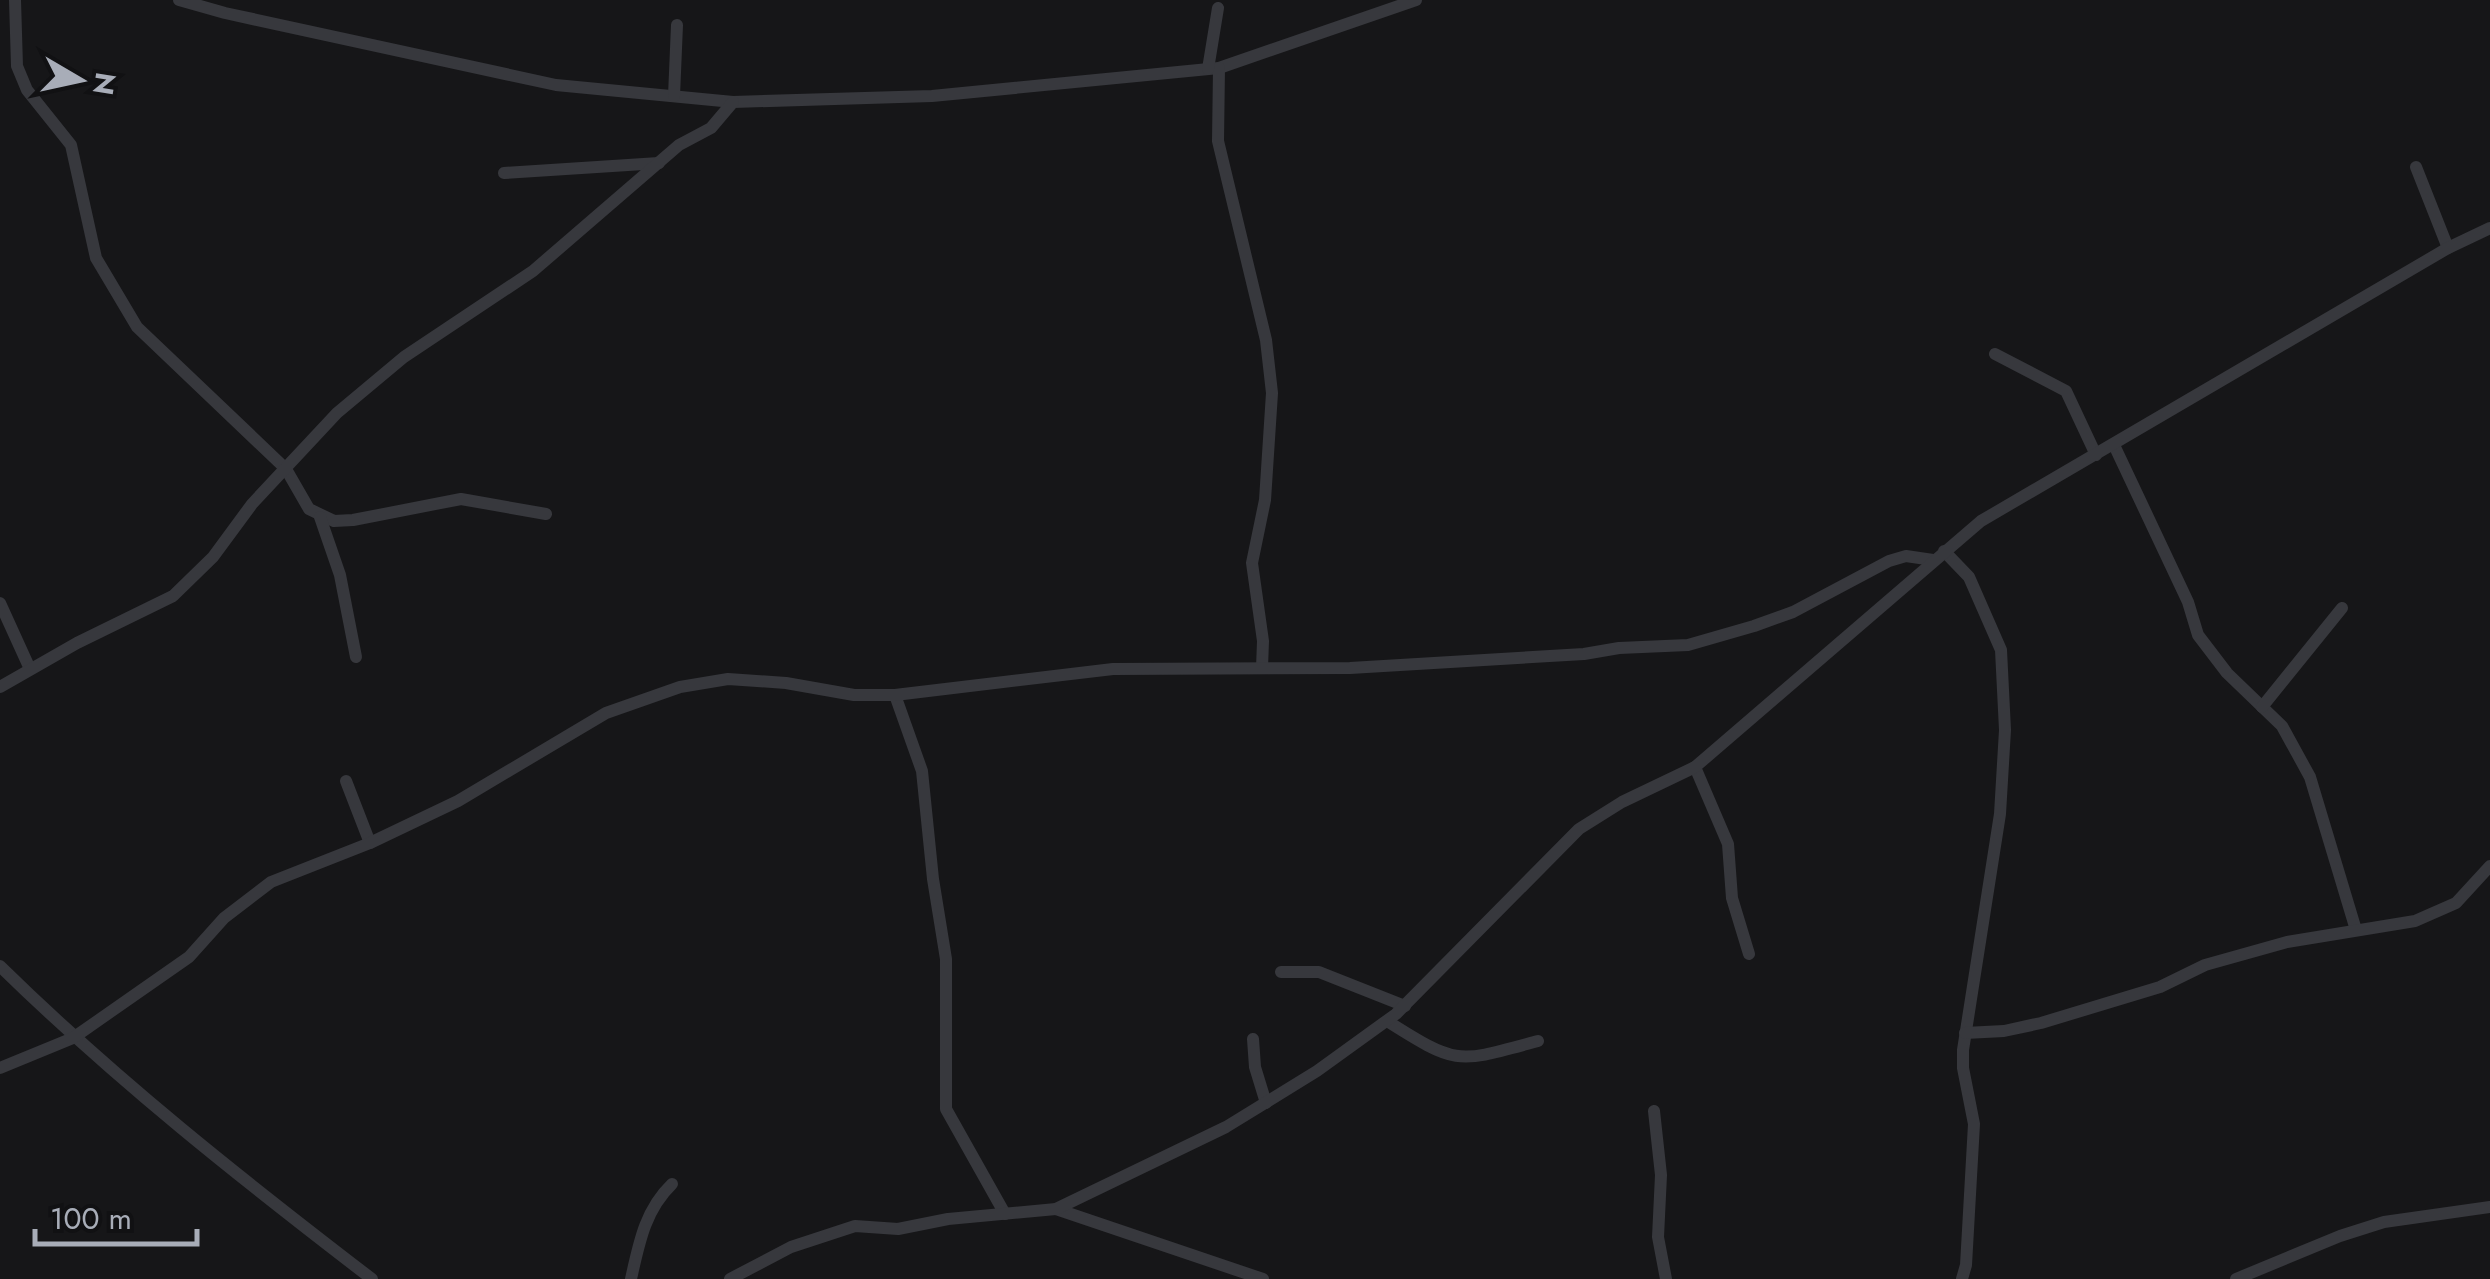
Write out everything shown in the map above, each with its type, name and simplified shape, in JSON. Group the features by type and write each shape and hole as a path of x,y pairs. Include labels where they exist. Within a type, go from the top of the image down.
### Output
{"street":[{"path":"15,0 17,66 27,90 71,144 96,258 137,327 286,469 309,508 334,521 352,520 461,499 546,514"},
{"path":"179,0 556,85 733,102 932,96 1213,68 1416,0"},
{"path":"1218,8 1213,68 1218,141 1266,340 1272,394 1265,500 1252,564 1263,641 1262,668"},
{"path":"674,96 677,25"},
{"path":"0,686 173,596 213,557 252,504 337,413 404,357 533,272 679,145 711,128 733,102"},
{"path":"504,174 659,163"},
{"path":"2416,168 2448,248"},
{"path":"730,1279 791,1246 855,1226 898,1229 948,1219 1056,1209 1226,1127 1317,1071 1387,1020 1579,829 1622,802 1694,767 1981,521 2448,248 2490,228"},
{"path":"1995,354 2066,391 2096,455"},
{"path":"2114,445 2188,602 2198,635 2227,673 2282,726 2310,777 2356,930"},
{"path":"320,517 340,575 356,657"},
{"path":"0,1068 74,1038 189,957 224,918 272,882 370,843 458,801 606,713 680,687 728,680 786,683 832,693 895,695 1113,669 1350,668 1688,646 1793,612 1889,561 1906,556 1939,556 1969,578 2001,650 2005,730 2000,814 1965,1033 1963,1068 1974,1124 1962,1279"},
{"path":"0,603 30,668"},
{"path":"2262,707 2342,608"},
{"path":"895,695 922,771 932,878 946,959 946,1109 1005,1214"},
{"path":"1694,767 1728,844 1732,898 1748,954"},
{"path":"346,781 370,843"},
{"path":"1965,1033 2004,1031 2041,1023 2149,991 2205,965 2287,942 2415,921 2456,903 2490,866"},
{"path":"0,966 74,1038 243,1180 372,1279"},
{"path":"1281,972 1319,972 1404,1006"},
{"path":"1387,1020 1440,1054 1471,1059 1538,1042"},
{"path":"1253,1039 1255,1067 1266,1102"},
{"path":"1654,1111 1660,1174 1658,1237 1666,1279"},
{"path":"631,1279 644,1226 656,1200 672,1184"},
{"path":"2236,1279 2384,1222 2490,1206"},
{"path":"1056,1209 1263,1279"}]}
